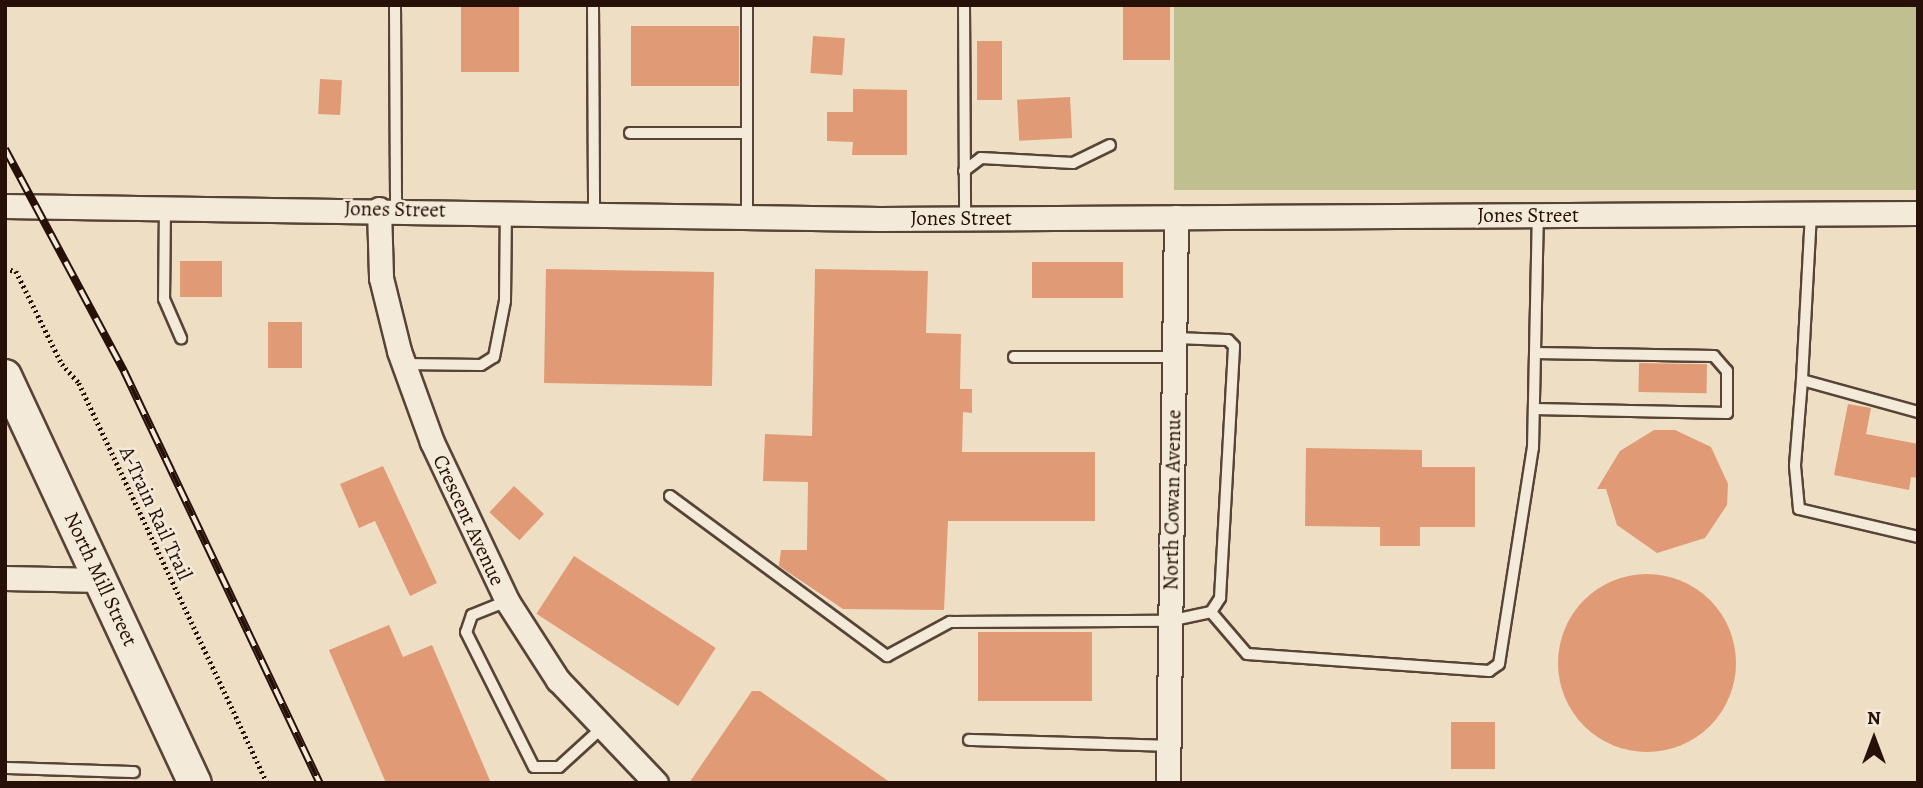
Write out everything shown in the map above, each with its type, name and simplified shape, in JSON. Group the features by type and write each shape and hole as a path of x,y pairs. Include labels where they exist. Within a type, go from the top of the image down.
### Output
{"main road":[{"name":"North Mill Street","path":"5,376 195,783"}],"street":[{"name":"Jones Street","path":"5,206 594,211 965,218 1918,213"},
{"name":"Crescent Avenue","path":"387,209 381,278 404,364 432,442 507,601 551,671 651,780"},
{"name":"North Cowan Avenue","path":"1168,783 1176,217"},
{"path":"5,578 101,580"}],"lane":[{"path":"387,209 395,5"},
{"path":"593,5 594,211"},
{"path":"747,5 747,215"},
{"path":"964,5 965,218"},
{"path":"630,133 747,134"},
{"path":"964,171 982,158 1073,163 1110,145"},
{"path":"165,207 164,299 181,338"},
{"path":"404,364 481,365 494,357 505,311 506,211"},
{"path":"1811,213 1795,466 1799,509 1918,537"},
{"path":"1211,612 1247,654 1489,671 1499,664 1534,409 1538,215"},
{"path":"670,496 887,656 950,622 1169,621 1211,612 1220,598 1234,346 1228,340 1175,347 1014,357"},
{"path":"1534,409 1727,413 1727,371 1714,356 1535,353"},
{"path":"1802,380 1918,412"},
{"path":"507,601 472,615 468,645 534,767 559,767 603,727"},
{"path":"968,740 1168,746"},
{"path":"5,768 134,772"}],"path":[{"name":"A-Train Rail Trail","path":"5,268 16,271 62,364 79,383 267,783"}],"shaded area":[{"path":"1174,5 1918,5 1918,190 1174,190"}],"building":[{"path":"461,5 519,5 519,72 461,72"},
{"path":"1123,5 1170,5 1170,60 1123,60"},
{"path":"631,26 739,26 739,86 631,86"},
{"path":"813,36 845,38 842,75 810,73"},
{"path":"977,41 1002,41 1002,100 977,100"},
{"path":"320,79 342,80 340,115 318,114"},
{"path":"853,89 907,90 907,155 852,155 853,142 827,141 827,112 853,112"},
{"path":"1070,97 1072,138 1019,141 1017,100"},
{"path":"180,261 222,261 222,297 180,297"},
{"path":"1032,262 1123,262 1123,298 1032,298"},
{"path":"546,269 714,272 712,386 544,383"},
{"path":"815,269 928,271 926,333 961,334 960,389 972,389 972,413 963,412 962,452 1095,452 1095,521 948,521 944,610 843,609 779,566 781,550 807,550 808,482 763,481 765,434 812,436"},
{"path":"268,322 302,322 302,368 268,368"},
{"path":"1639,363 1707,364 1706,393 1638,392"},
{"path":"1848,404 1871,408 1866,434 1918,444 1918,478 1911,477 1909,490 1834,475"},
{"path":"1654,430 1675,430 1711,447 1728,484 1727,505 1705,538 1657,553 1617,525 1606,489 1597,489 1620,451"},
{"path":"1306,448 1422,450 1422,467 1475,467 1475,527 1420,527 1420,546 1380,546 1380,527 1305,526"},
{"path":"383,466 437,583 410,596 375,521 359,528 340,484"},
{"path":"514,486 544,514 519,540 489,512"},
{"path":"574,556 716,648 678,706 536,614"},
{"path":"1647,574 1681,581 1710,600 1729,629 1736,663 1729,697 1710,726 1681,745 1647,752 1613,745 1584,726 1565,697 1558,663 1565,629 1584,600 1613,581"},
{"path":"389,625 403,657 432,645 491,783 386,783 329,650"},
{"path":"978,632 1092,632 1092,701 978,701"},
{"path":"752,691 760,691 891,783 689,783"},
{"path":"1451,722 1495,722 1495,769 1451,769"}],"railway":[{"path":"5,149 124,371 320,783"}]}
